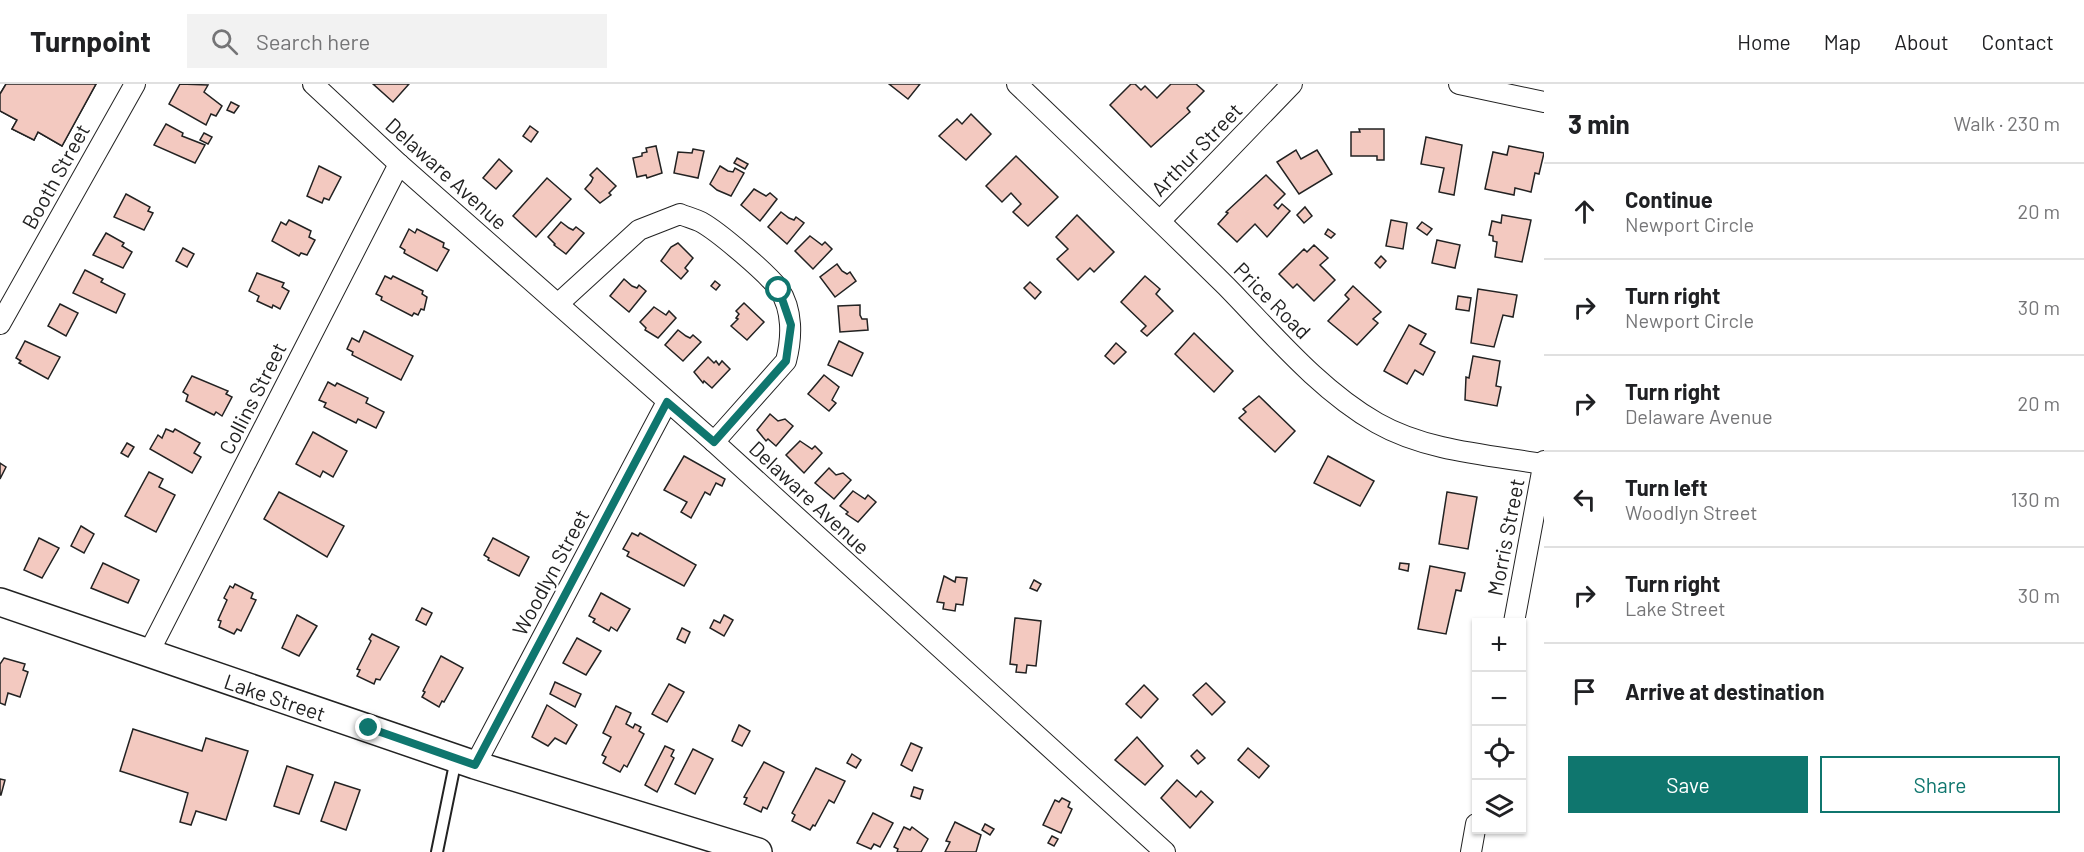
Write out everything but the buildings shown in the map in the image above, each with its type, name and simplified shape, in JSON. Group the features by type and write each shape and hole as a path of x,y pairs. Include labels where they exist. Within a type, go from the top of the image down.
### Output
{"street":[{"name":"Booth Street","path":"0,324 135,84"},
{"name":"Delaware Avenue","path":"313,84 399,164 714,442 1165,852"},
{"name":"Price Road","path":"1017,84 1160,221 1316,376 1378,424 1449,448 1544,462"},
{"name":"Arthur Street","path":"1160,221 1292,84"},
{"path":"1459,84 1544,102"},
{"name":"Collins Street","path":"148,654 399,164"},
{"path":"559,303 639,230 680,214 702,223 752,263 779,290 788,310 790,344 786,361 714,442"},
{"name":"Woodlyn Street","path":"466,762 667,402"},
{"name":"Morris Street","path":"1515,618 1544,462"},
{"name":"Lake Street","path":"0,602 466,762 758,852"},
{"path":"1471,852 1474,834"}],"lane":[{"path":"437,852 466,762"}],"route":[{"path":"369,728 475,765 667,402 714,442 786,361 791,325 788,310 779,290"}]}
